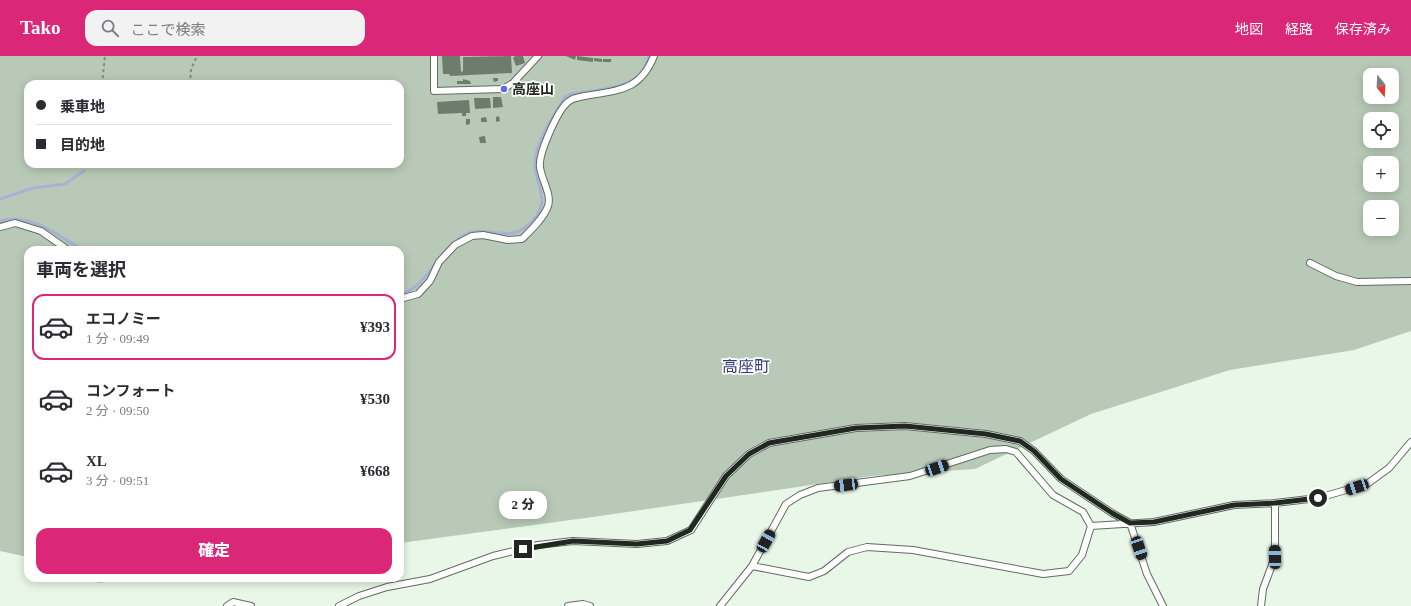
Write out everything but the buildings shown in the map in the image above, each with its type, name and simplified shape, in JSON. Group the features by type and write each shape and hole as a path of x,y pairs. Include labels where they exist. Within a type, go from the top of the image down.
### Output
{"lane":[{"path":"434,56 434,91 504,89 513,83 538,56"},
{"path":"404,298 418,294 430,281 440,262 455,245 472,236 483,235 508,240 522,239 537,223 548,205 547,192 540,166 541,151 563,107 570,99 614,91 638,82 648,69 654,56"},
{"path":"0,227 15,224 41,231 62,246"},
{"path":"1310,264 1336,276 1357,282 1411,281"},
{"path":"339,606 373,591 430,579 493,556 538,545 573,541 637,544 667,541 690,530 726,476 749,454 762,446 798,436 856,428 905,426 986,434 1020,441 1034,451 1061,479 1112,513 1130,523 1147,574 1163,606"},
{"path":"1090,526 1154,522 1234,505 1275,503 1318,498 1367,484 1389,468 1411,442"},
{"path":"720,606 752,566 786,504 800,495 818,488 910,476 990,450 1006,449 1016,452 1053,495 1083,512 1090,526 1082,555 1069,571 1043,574 913,550 867,547 848,552 824,571 809,577 752,566"},
{"path":"1261,606 1263,589 1275,557 1275,503"},
{"path":"227,606 233,602 251,606"},
{"path":"568,606 583,604 590,606"}],"path":[{"path":"102,80 105,56"},
{"path":"190,80 191,69 197,56"}],"green space":[{"path":"0,56 1411,56 1411,331 1354,350 1230,370 1091,414 975,469 872,476 600,516 404,542 404,246 24,246 24,556 0,551"}],"waterway":[{"path":"404,293 417,285 424,278 443,253 458,239 467,234 476,232 518,232 536,218 542,200 536,173 536,154 548,125 565,97 575,93 600,90 630,82 636,78 645,67 649,56"},
{"path":"0,199 33,188 65,184 84,171"},
{"path":"0,221 12,219 33,223 54,232 77,246"}],"place":[{"name":"高座山","path":"504,89"}],"district":[{"name":"高座町","path":"746,366"}],"route":[{"path":"523,549 538,545 573,541 650,544 667,541 690,530 726,476 749,454 769,443 798,436 856,428 905,426 986,434 1020,441 1034,451 1061,479 1112,513 1130,523 1154,522 1234,505 1275,503 1318,498"}]}
